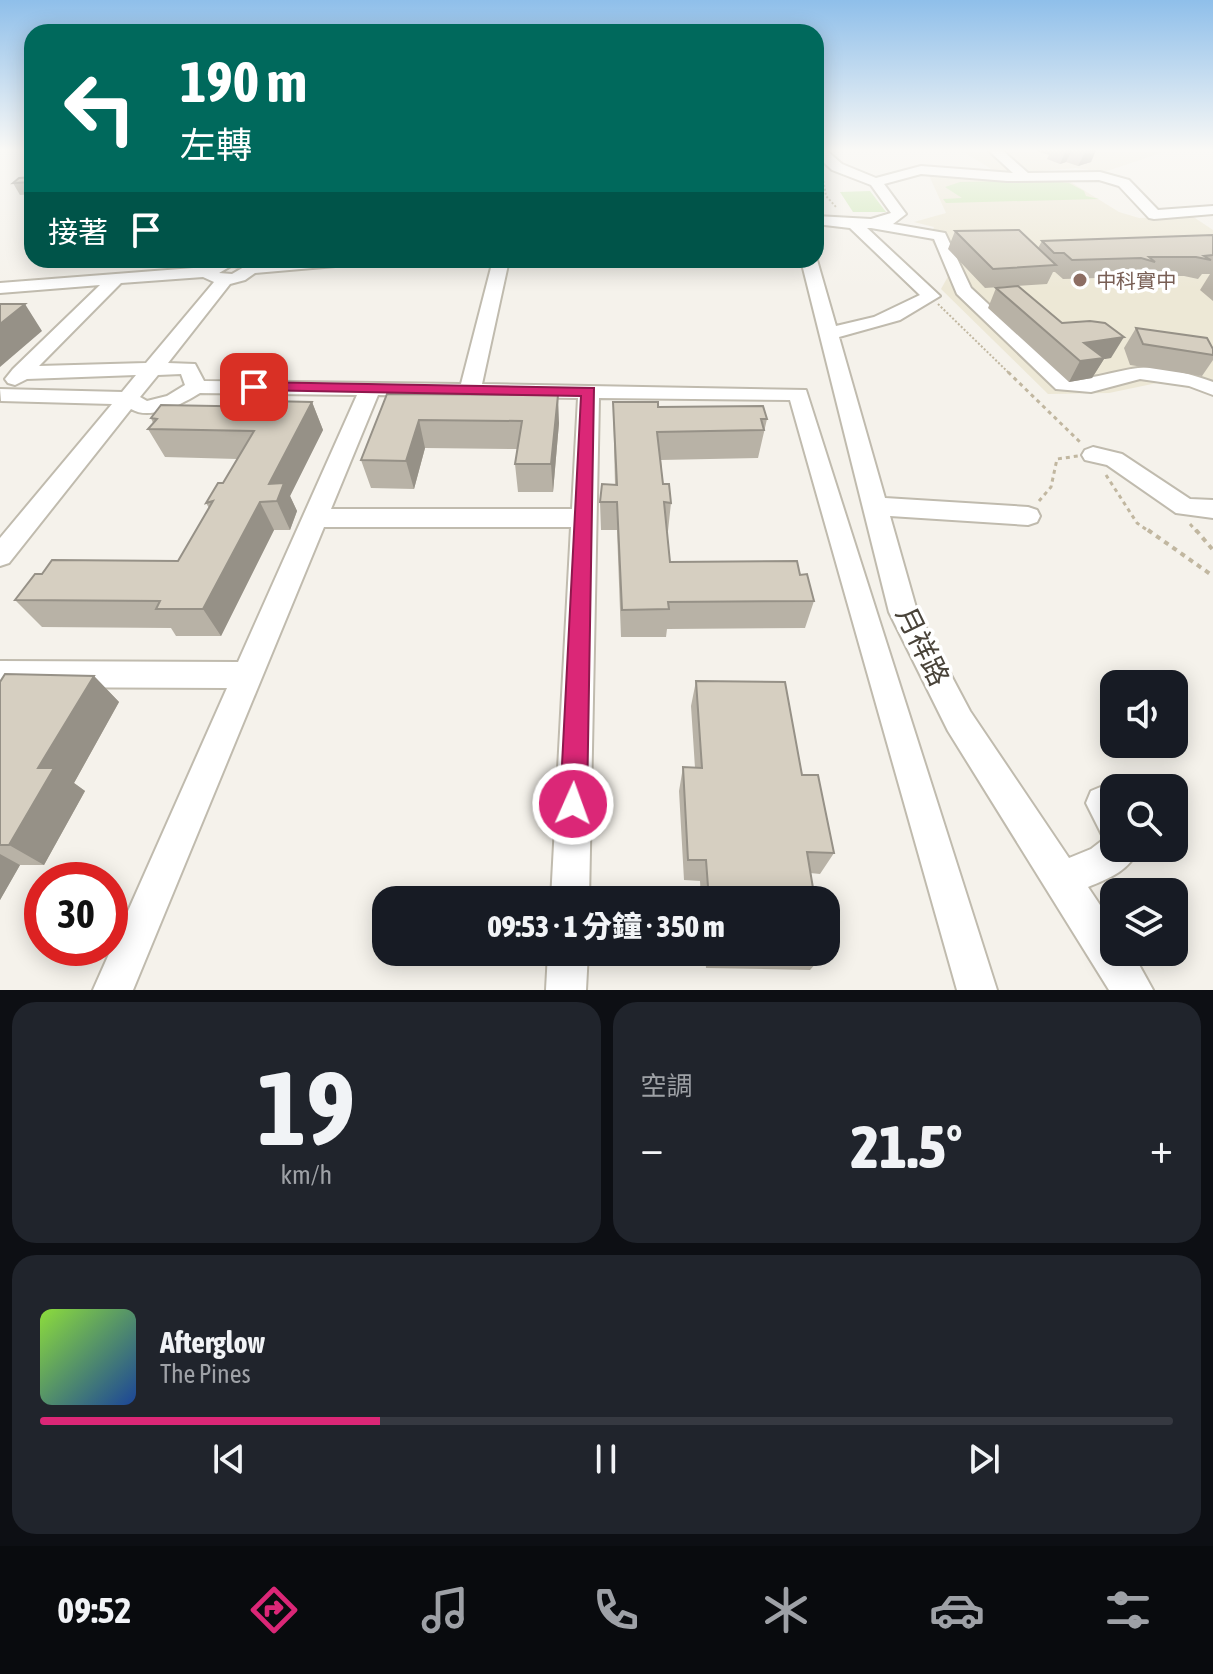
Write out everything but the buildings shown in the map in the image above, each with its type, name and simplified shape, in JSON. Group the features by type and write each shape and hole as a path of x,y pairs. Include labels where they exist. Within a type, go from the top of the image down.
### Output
{"street":[{"path":"857,223 892,221 899,214 888,196"},
{"path":"1138,196 1154,215 1213,210"},
{"path":"1196,211 1213,224"},
{"path":"824,221 940,236 963,290 1063,385 1091,386 1140,373 1193,381 1213,389"},
{"path":"830,332 866,328 902,314 930,297 857,223"},
{"path":"0,288 223,268"},
{"path":"0,556 152,369 223,268"},
{"path":"470,390 499,268"},
{"name":"月祥路","path":"811,268 903,612 959,721 1133,990"},
{"path":"1,396 20,373 116,279"},
{"path":"20,373 188,368 196,387"},
{"path":"1,396 127,398 144,408 174,400 196,387 799,394 977,990"},
{"path":"113,990 371,387"},
{"path":"571,886 589,391"},
{"path":"1093,455 1114,459 1185,507 1213,509"},
{"path":"875,506 1028,516"},
{"path":"315,518 584,518"},
{"path":"0,674 248,675"},
{"path":"1063,879 1104,862"},
{"path":"566,990 567,966"}],"path":[{"path":"826,196 857,223"},
{"path":"930,297 1093,455 1137,523 1213,576"},
{"path":"1028,516 1051,487 1057,459 1093,455"}],"shaded area":[{"name":"中科實中","path":"938,196 1094,196 1119,212 1139,218 1192,216 1213,230 1213,395 1200,389 1157,383 1109,393 1048,394 941,289 951,271 929,237 934,227 914,222 946,213"}],"green space":[{"path":"843,196 874,196 886,212 853,212"},
{"path":"959,196 1087,196 1099,199 946,203 943,199 962,198"}],"place":[{"name":"中科實中","path":"1080,280"}],"route":[{"path":"254,387 589,391 573,804"}]}
